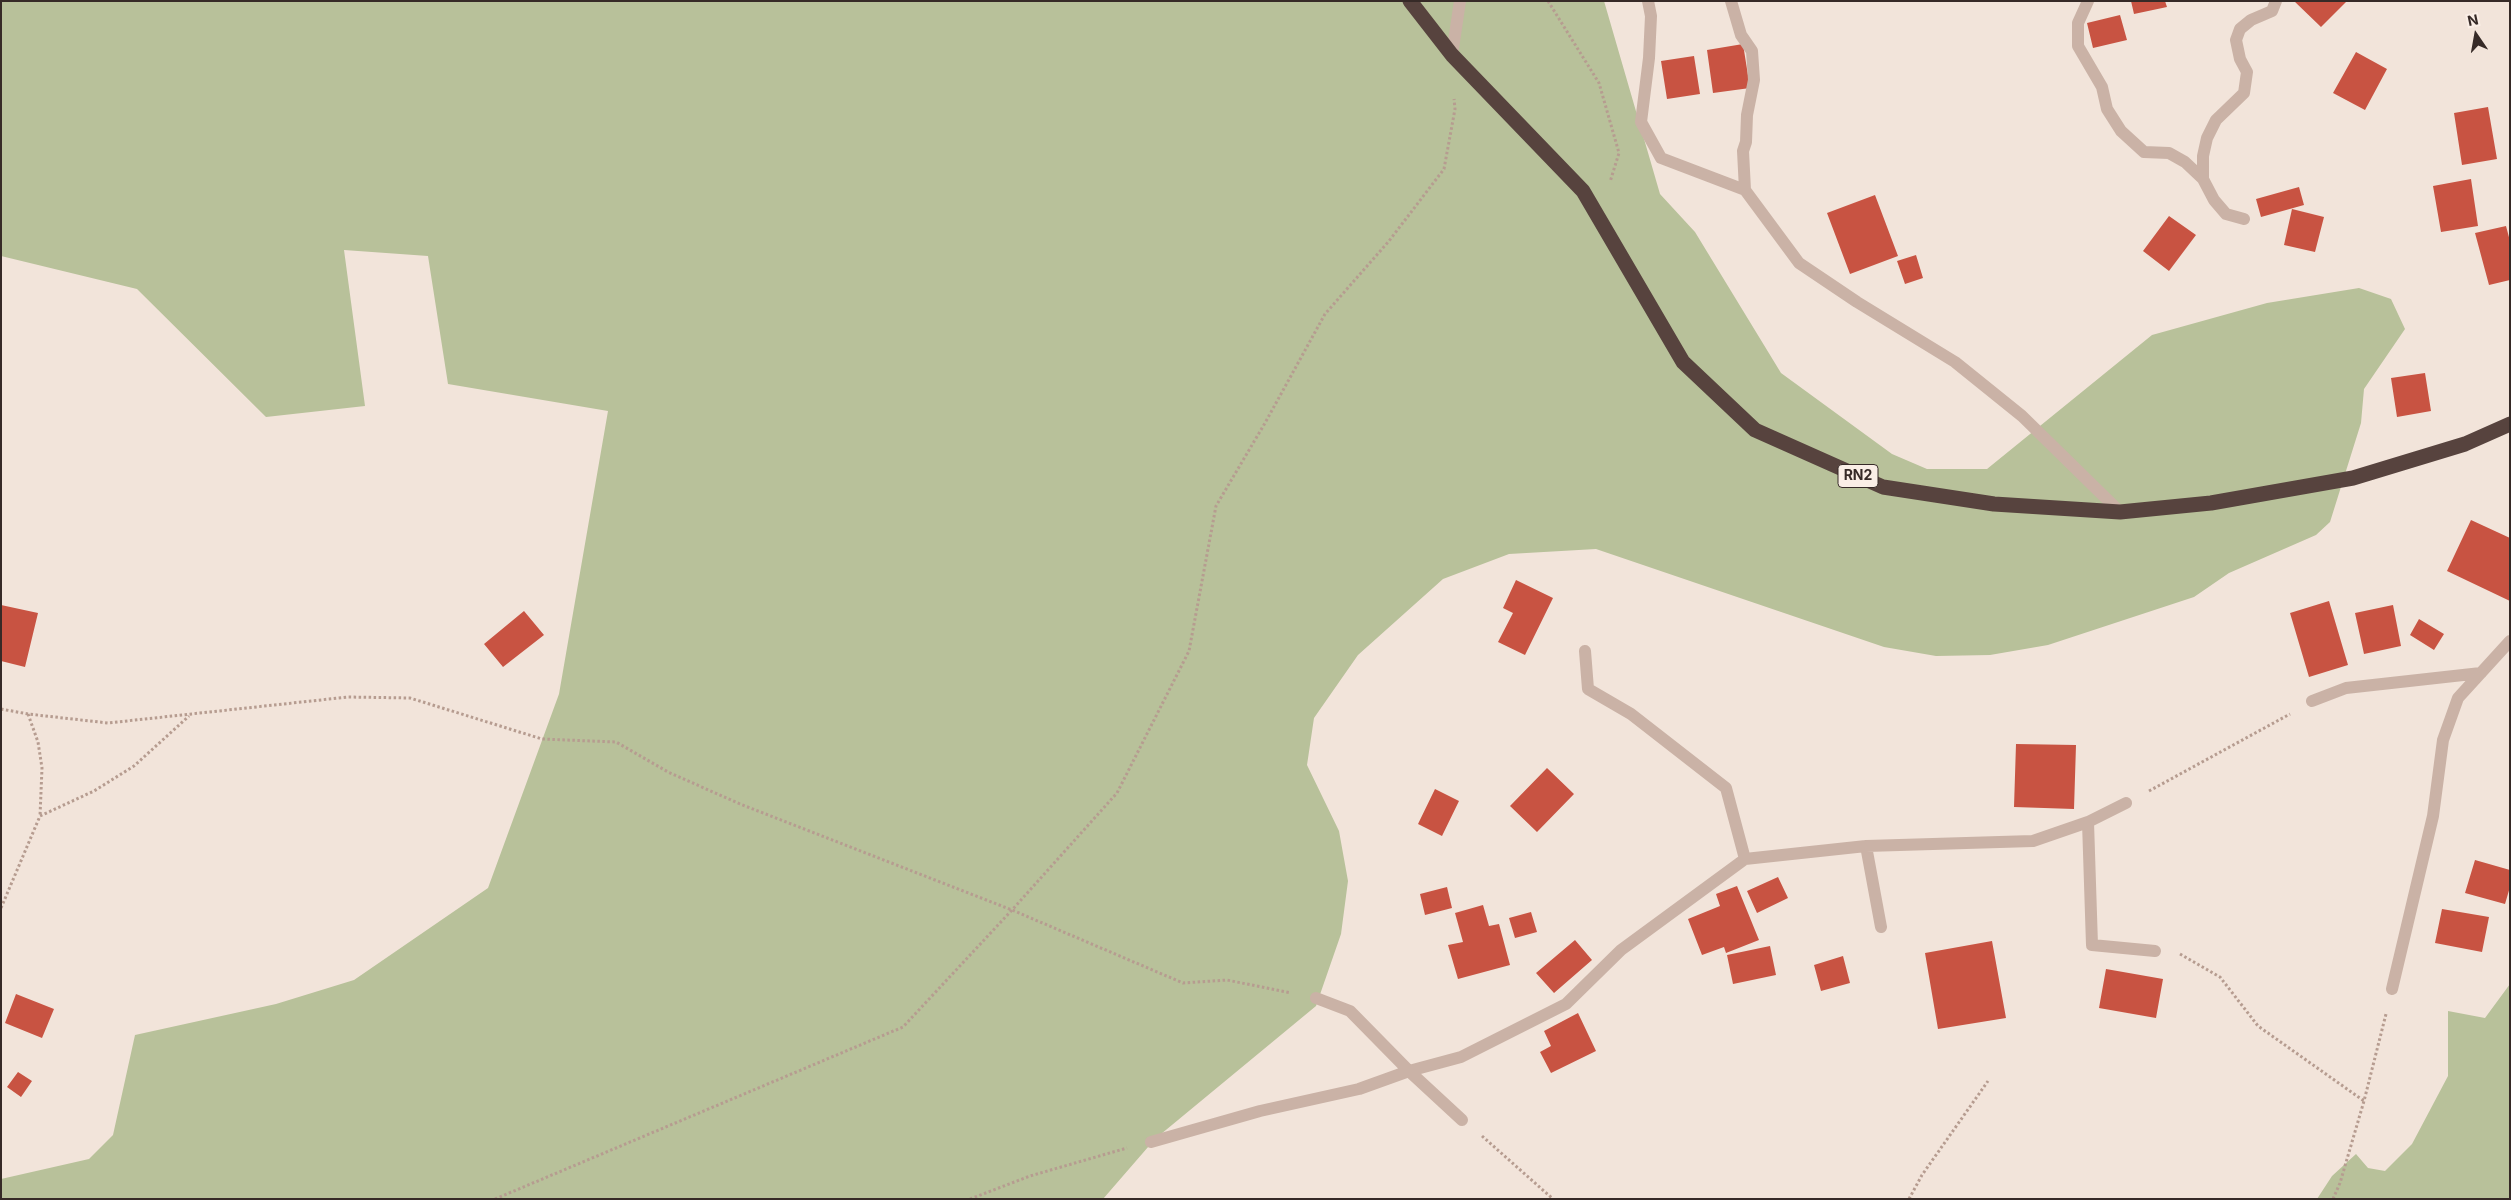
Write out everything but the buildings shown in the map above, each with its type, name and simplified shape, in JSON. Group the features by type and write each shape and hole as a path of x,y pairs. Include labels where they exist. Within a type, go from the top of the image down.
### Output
{"highway":[{"name":"RN2","path":"1410,1 1452,55 1583,191 1684,362 1755,430 1882,487 1994,504 2120,512 2211,503 2352,478 2465,444 2510,424"}],"street":[{"path":"1452,55 1460,1"},
{"path":"1648,1 1651,16 1650,50 1641,122 1661,158 1745,190 1799,263 1858,302 1956,362 2022,416 2120,512"},
{"path":"1732,1 1741,35 1752,50 1754,80 1747,115 1746,142 1743,152 1745,190"},
{"path":"2088,1 2078,23 2078,46 2102,87 2107,109 2121,131 2144,152 2169,153 2185,162 2203,179 2214,200 2226,214 2244,219"},
{"path":"2203,179 2203,156 2207,138 2216,120 2244,92 2247,72 2240,58 2236,40 2240,28 2251,20 2272,11 2276,1"},
{"path":"2392,989 2433,816 2443,740 2458,698 2510,641"},
{"path":"1585,650 1588,689 1631,714 1726,788 1745,858"},
{"path":"2312,701 2346,688 2480,673"},
{"path":"1150,1142 1260,1111 1359,1089 1409,1071 1461,1057 1566,1004 1621,950 1745,858 1866,846 2033,841 2088,822 2126,803"},
{"path":"2088,822 2092,945 2155,951"},
{"path":"1866,846 1881,927"},
{"path":"1316,998 1350,1011 1409,1071 1462,1120"}],"path":[{"path":"1548,1 1599,82 1619,153 1599,219"},
{"path":"495,1199 903,1026 1012,910 1117,793 1189,651 1216,506 1265,422 1324,314 1389,242 1444,169 1455,109 1452,55"},
{"path":"1,709 108,723 348,697 410,698 542,739 616,742 668,772 740,804 1012,910 1183,983 1227,980 1316,998"},
{"path":"2126,803 2312,701"},
{"path":"1,908 40,816 42,768 38,742 28,714"},
{"path":"40,816 94,791 134,766 190,715"},
{"path":"2155,951 2176,952 2220,977 2258,1026 2364,1101"},
{"path":"2333,1199 2340,1184 2364,1101 2392,989"},
{"path":"1909,1199 1922,1175 1988,1081"},
{"path":"1462,1120 1522,1169 1553,1199"},
{"path":"970,1199 1030,1176 1150,1142"}],"green space":[{"path":"1,1 1604,1 1660,194 1695,232 1781,373 1892,454 1927,469 1987,469 2152,335 2267,303 2359,288 2391,299 2405,329 2364,389 2361,423 2330,522 2316,535 2229,573 2194,597 2048,645 1990,655 1936,656 1884,647 1596,549 1509,554 1443,579 1358,655 1314,718 1307,765 1339,831 1348,881 1341,934 1316,1006 1155,1139 1103,1199 1,1199 1,1179 89,1159 113,1135 135,1035 276,1004 354,980 488,888 559,694 608,411 448,384 428,256 344,250 365,406 266,417 137,289 1,256"},
{"path":"2510,984 2510,1199 2317,1199 2332,1176 2356,1154 2368,1168 2385,1171 2412,1144 2448,1076 2448,1011 2485,1018"}]}
